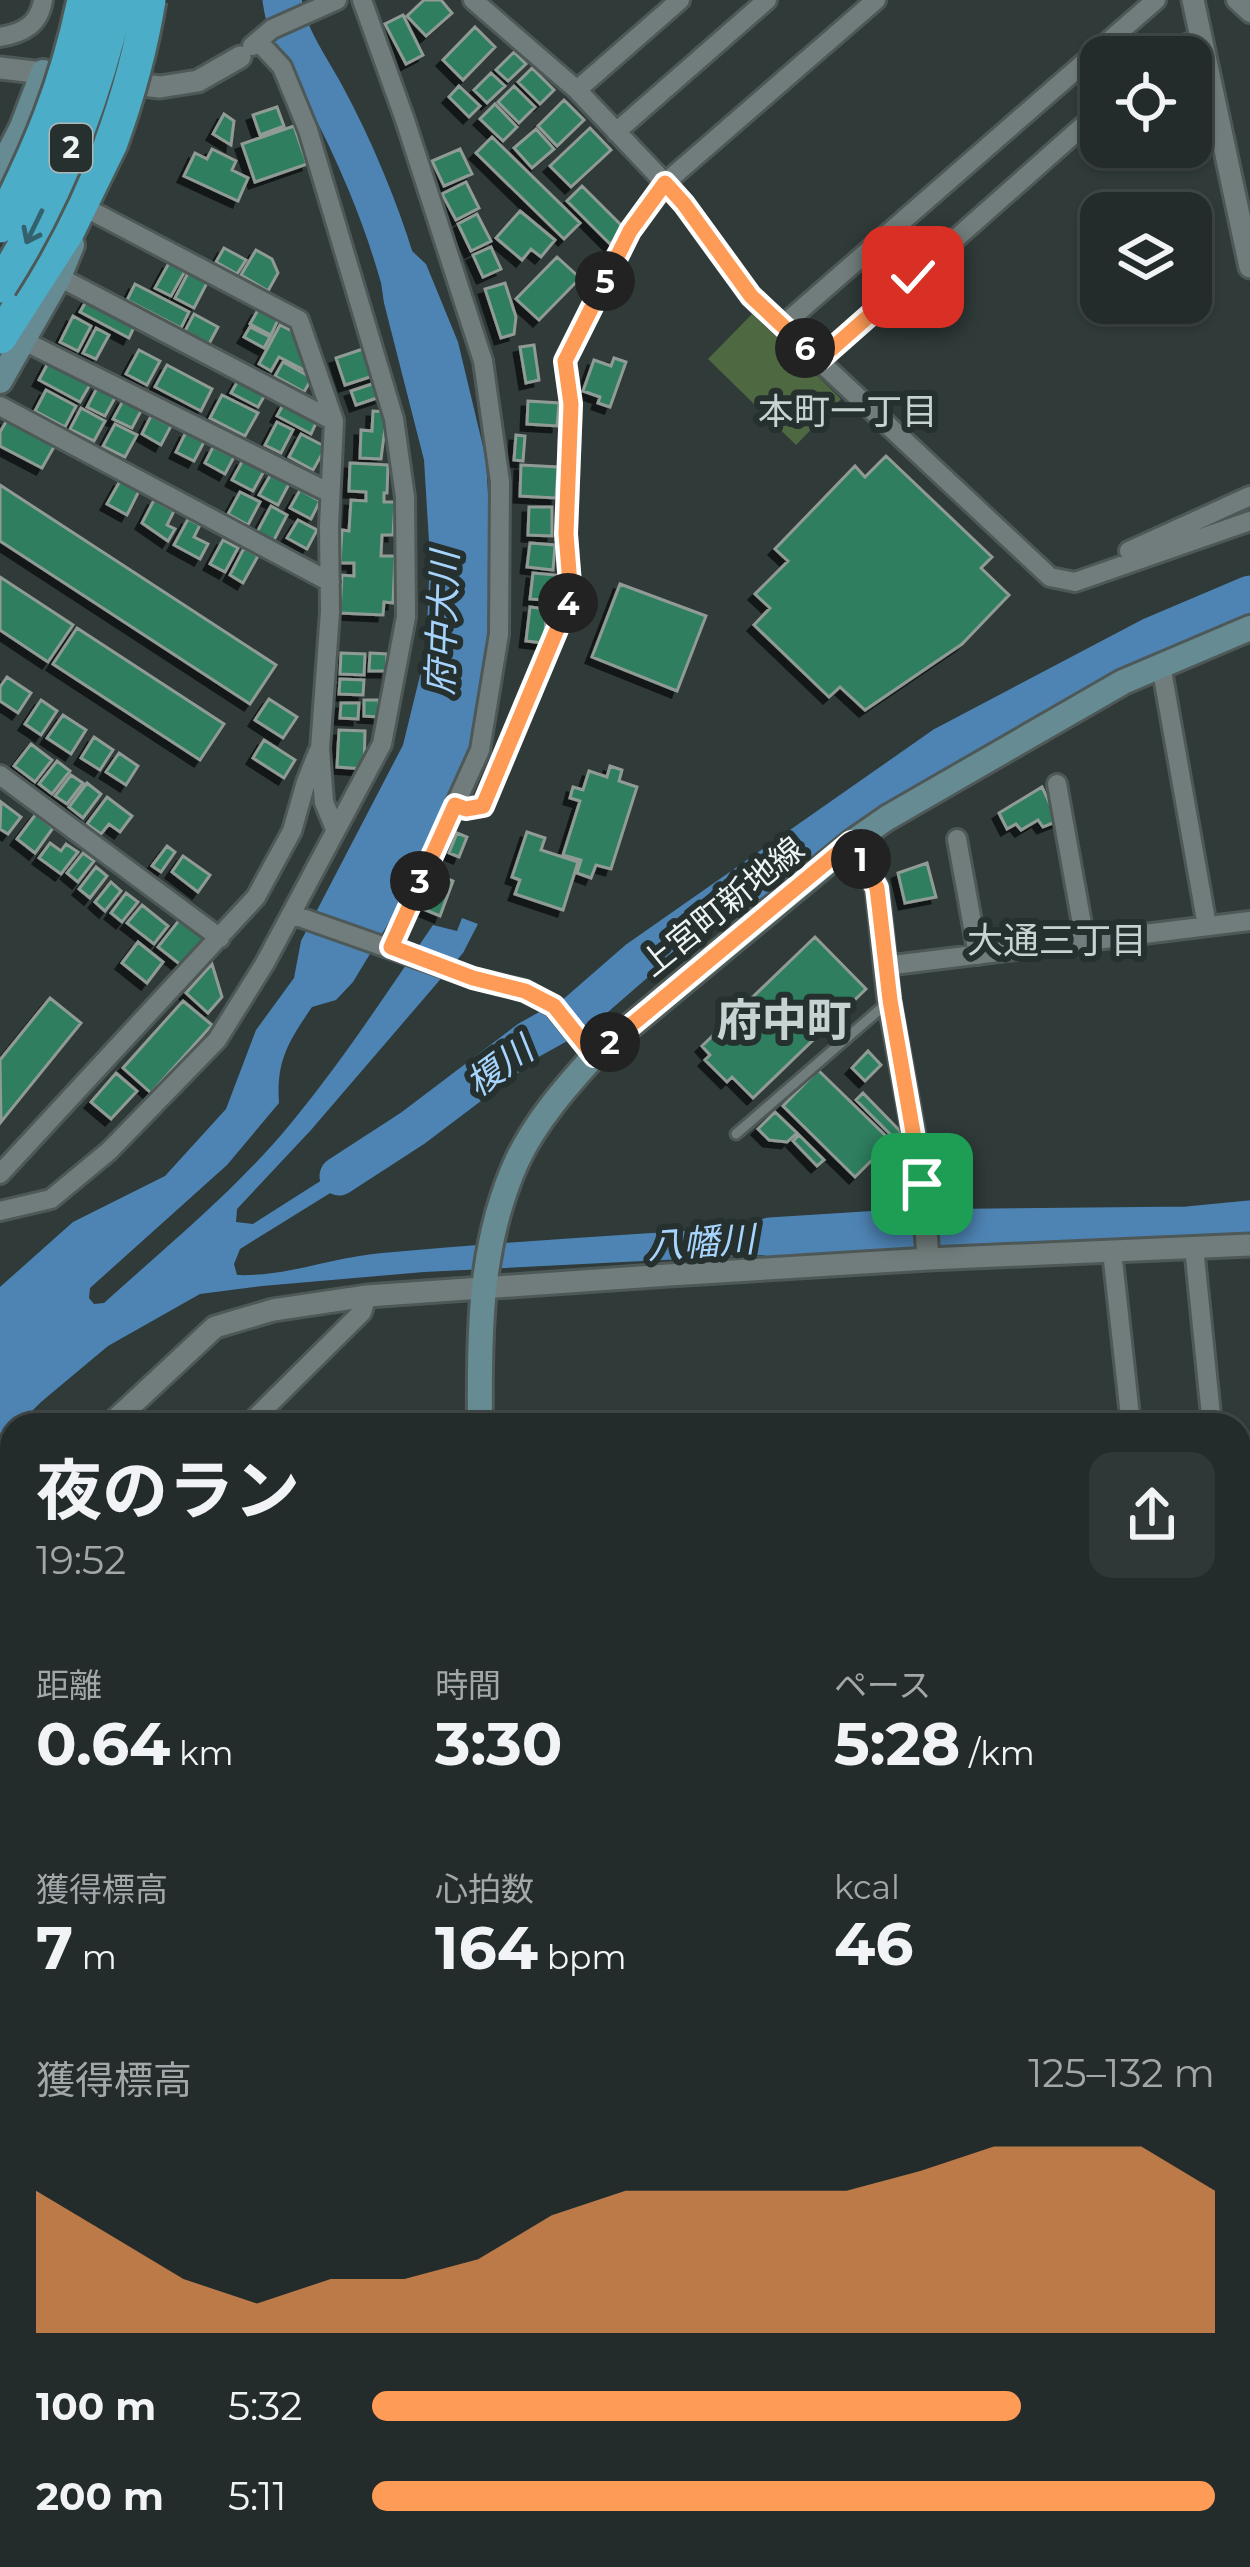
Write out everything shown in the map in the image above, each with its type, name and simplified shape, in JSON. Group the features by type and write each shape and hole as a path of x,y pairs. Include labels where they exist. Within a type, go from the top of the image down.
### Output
{"highway":[{"path":"0,175 24,138 40,99 66,0"},
{"name":"2","path":"0,226 54,111 84,0"},
{"name":"2","path":"0,286 20,256 81,128 117,0"},
{"path":"12,339 111,143 129,94 149,0"}],"main road":[{"path":"0,381 12,339 58,277 114,144 137,43 140,0"},
{"path":"0,175 43,72"},
{"name":"上宮町新地線","path":"480,1413 484,1280 500,1206 518,1158 558,1095 594,1056 886,818 1123,682 1250,628"}],"street":[{"path":"0,37 33,25 43,0"},
{"path":"0,68 160,87 198,81 240,57 265,35 337,0"},
{"path":"362,0 483,361 500,482 499,634 480,750 386,946"},
{"path":"473,0 577,90 665,183 751,296 1050,577 1075,582 1250,521"},
{"path":"577,90 680,0"},
{"path":"616,131 767,0"},
{"path":"455,805 466,809 483,806 571,596 566,534 571,404 565,361 630,231 665,183 876,0"},
{"path":"782,326 1156,0"},
{"path":"1192,0 1201,36"},
{"path":"1236,0 1250,13"},
{"path":"0,1211 51,1199 109,1151 218,1040 299,916 335,829 382,744 406,617 405,497 394,419 308,130 265,35"},
{"path":"1212,89 1250,268"},
{"path":"819,360 1080,129"},
{"path":"88,209 299,320 334,421 331,612 320,749 324,802 335,829"},
{"path":"58,277 334,421"},
{"path":"12,339 331,494"},
{"path":"0,406 330,582"},
{"path":"1119,566 1126,552 1250,496"},
{"path":"1161,665 1207,926"},
{"path":"0,1174 256,897 292,831 320,749"},
{"path":"0,775 220,938"},
{"path":"1057,784 1085,941"},
{"path":"958,839 979,955"},
{"path":"851,842 877,888 890,1000 922,1184 928,1259"},
{"path":"299,916 473,978 525,991 554,1006 594,1056"},
{"path":"885,966 1250,921"},
{"path":"123,1413 215,1327 273,1310 484,1280 1250,1245"},
{"path":"1194,1247 1211,1413"},
{"path":"1112,1251 1130,1413"},
{"path":"260,1413 362,1312 367,1296"}],"lane":[{"path":"736,1134 890,1000"}],"green space":[{"path":"753,313 841,399 796,445 708,359"}],"water":[{"path":"371,213 426,264 458,342 486,459 493,581 490,656 473,752 391,919 353,982 336,1000 312,1007 291,1041 282,1063 279,1103 227,1165 90,1288 89,1298 94,1304 104,1303 248,1170 329,1074 433,925 457,931 462,918 478,924 463,953 237,1209 236,1222 253,1224 377,1145 390,1156 240,1249 234,1264 237,1275 382,1253 821,1223 823,1252 424,1272 200,1294 108,1346 30,1413 0,1413 0,1287 73,1222 165,1176 226,1109 256,1030 294,978 301,941 403,745 426,651 430,558 424,460 384,303"}],"building":[{"path":"424,0 441,0 452,13 426,36 407,16"},
{"path":"403,15 423,55 406,64 385,24"},
{"path":"475,27 495,47 463,80 443,60"},
{"path":"514,52 526,64 508,81 496,70"},
{"path":"532,68 554,90 540,104 518,82"},
{"path":"491,73 505,86 487,103 474,90"},
{"path":"459,86 480,106 469,117 449,97"},
{"path":"514,86 535,107 519,123 498,102"},
{"path":"564,100 584,120 557,146 538,126"},
{"path":"495,104 517,127 503,141 480,119"},
{"path":"277,107 284,126 260,135 253,115"},
{"path":"224,114 234,121 231,145 213,134"},
{"path":"294,126 307,164 255,182 242,144"},
{"path":"590,128 611,150 571,187 550,166"},
{"path":"536,129 554,149 532,168 514,148"},
{"path":"492,137 580,223 564,239 476,153"},
{"path":"212,149 236,161 232,170 248,178 238,201 184,176 195,153 207,159"},
{"path":"460,149 472,174 444,186 432,161"},
{"path":"466,182 479,208 456,220 442,194"},
{"path":"582,186 625,229 610,244 567,201"},
{"path":"520,211 555,240 541,257 531,249 522,260 496,238"},
{"path":"477,214 491,241 471,251 458,224"},
{"path":"491,247 501,269 483,277 473,255"},
{"path":"224,248 246,260 237,274 216,262"},
{"path":"256,250 272,259 278,273 268,291 241,275"},
{"path":"557,257 580,278 539,320 516,299"},
{"path":"169,263 185,271 171,296 155,288"},
{"path":"188,273 207,283 194,308 175,298"},
{"path":"505,283 516,317 514,334 501,338 485,289"},
{"path":"135,284 189,312 181,328 127,300"},
{"path":"88,298 136,323 129,338 80,312"},
{"path":"258,310 278,320 271,335 250,324"},
{"path":"194,314 218,327 209,344 185,331"},
{"path":"73,316 91,326 78,351 60,342"},
{"path":"280,325 302,336 308,372 279,357 271,371 259,364"},
{"path":"250,327 270,337 264,348 244,337"},
{"path":"96,328 109,335 96,359 83,353"},
{"path":"534,345 539,380 526,383 520,347"},
{"path":"366,348 376,375 345,385 336,358"},
{"path":"139,350 160,361 147,385 126,374"},
{"path":"614,358 626,362 610,407 583,391 594,360 611,366"},
{"path":"49,361 91,383 80,402 39,380"},
{"path":"283,362 312,378 304,392 275,376"},
{"path":"167,365 212,389 201,411 155,387"},
{"path":"239,379 266,393 258,407 231,393"},
{"path":"375,383 380,397 356,405 351,391"},
{"path":"98,386 116,396 105,416 87,407"},
{"path":"46,390 76,406 65,427 35,411"},
{"path":"222,395 258,413 245,436 210,418"},
{"path":"124,399 142,409 132,428 113,419"},
{"path":"528,401 559,403 557,426 527,424"},
{"path":"284,403 317,421 311,434 277,416"},
{"path":"81,408 105,421 94,441 70,429"},
{"path":"373,411 387,412 381,459 360,458 361,430 372,431"},
{"path":"151,416 171,426 161,445 142,434"},
{"path":"7,420 55,445 42,468 0,446 0,432"},
{"path":"277,422 293,430 281,453 265,445"},
{"path":"115,424 137,435 125,457 103,446"},
{"path":"186,432 204,442 194,461 176,452"},
{"path":"301,434 326,447 313,470 289,457"},
{"path":"516,435 525,436 523,461 514,460"},
{"path":"213,447 234,457 225,474 205,463"},
{"path":"886,456 992,557 981,568 1009,595 962,644 865,710 840,687 829,697 754,625 770,608 755,594 788,561 775,549 855,466 865,477"},
{"path":"243,460 264,471 253,491 232,480"},
{"path":"350,463 388,465 384,502 395,502 393,535 382,535 381,556 395,556 393,603 384,602 383,615 340,613 342,575 354,576 354,563 340,563 342,530 349,531 351,500 366,501 366,492 349,491"},
{"path":"521,465 558,467 556,498 520,496"},
{"path":"271,474 289,484 278,505 259,495"},
{"path":"120,481 139,491 127,515 107,504"},
{"path":"0,485 276,665 250,704 0,541"},
{"path":"300,490 320,501 311,519 290,508"},
{"path":"240,492 260,502 248,525 228,514"},
{"path":"154,500 174,511 167,525 175,529 168,541 142,523"},
{"path":"271,506 287,515 274,540 257,532"},
{"path":"529,507 552,507 552,536 528,535"},
{"path":"188,519 200,525 194,537 208,544 200,559 174,545"},
{"path":"298,520 317,530 307,549 287,538"},
{"path":"223,540 238,548 225,572 210,564"},
{"path":"530,543 555,545 553,570 527,567"},
{"path":"244,548 258,556 243,583 230,575"},
{"path":"533,573 556,575 554,601 530,599"},
{"path":"0,577 73,625 48,662 0,630"},
{"path":"620,584 706,616 677,691 592,657"},
{"path":"530,607 547,609 544,643 526,641"},
{"path":"77,628 224,724 200,760 53,664"},
{"path":"341,653 365,654 364,675 340,674"},
{"path":"370,653 387,654 386,671 369,671"},
{"path":"7,677 31,693 18,713 0,701 0,687"},
{"path":"340,679 364,680 363,695 339,694"},
{"path":"269,699 297,717 283,738 255,720"},
{"path":"41,700 57,711 41,735 25,724"},
{"path":"364,700 379,700 378,717 364,716"},
{"path":"341,703 359,703 358,719 340,718"},
{"path":"63,715 86,730 71,754 47,738"},
{"path":"339,730 365,731 364,769 337,767"},
{"path":"94,737 113,750 100,770 81,758"},
{"path":"264,740 295,760 284,778 253,758"},
{"path":"31,744 52,760 35,782 14,766"},
{"path":"119,753 138,766 126,785 106,772"},
{"path":"57,761 70,771 52,794 39,784"},
{"path":"610,766 622,770 619,781 637,787 611,869 596,865 591,878 577,873 581,860 563,855 580,801 570,798 573,787 583,790 589,771 607,777"},
{"path":"71,775 83,783 67,804 55,796"},
{"path":"87,783 101,794 83,818 69,807"},
{"path":"1042,787 1058,821 1043,827 1038,820 1021,830 1016,824 1007,829 999,813"},
{"path":"107,797 132,816 120,832 109,824 101,834 87,824"},
{"path":"1,802 21,817 8,834 0,829"},
{"path":"36,814 53,828 35,853 17,839"},
{"path":"527,832 545,838 541,850 578,862 563,910 515,894 520,880 512,877"},
{"path":"457,833 467,837 459,857 449,853"},
{"path":"50,843 61,851 66,844 78,852 61,874 39,858"},
{"path":"167,846 175,852 161,872 152,866"},
{"path":"83,853 94,861 78,882 67,873"},
{"path":"183,856 210,875 198,892 172,872"},
{"path":"927,863 936,897 905,903 898,873"},
{"path":"96,867 107,876 90,898 79,889"},
{"path":"436,874 453,881 440,916 423,909"},
{"path":"111,882 121,891 105,911 95,902"},
{"path":"126,893 138,902 122,922 111,913"},
{"path":"142,905 168,926 154,944 127,923"},
{"path":"180,919 204,938 182,966 158,947"},
{"path":"815,937 866,989 753,1098 705,1060 710,1055 702,1046"},
{"path":"138,942 163,962 147,983 122,963"},
{"path":"212,964 222,997 208,1013 186,993"},
{"path":"50,998 81,1023 1,1122 0,1060"},
{"path":"183,1001 212,1025 151,1093 123,1068"},
{"path":"868,1051 881,1065 865,1081 852,1068"},
{"path":"818,1070 891,1141 855,1177 783,1106"},
{"path":"116,1073 137,1091 111,1119 91,1102"},
{"path":"863,1093 901,1132 895,1139 856,1100"},
{"path":"775,1112 797,1133 787,1142 769,1140 758,1129"},
{"path":"799,1135 824,1160 817,1166 793,1141"}],"waterway":[{"name":"府中大川","path":"282,0 293,37 366,182 399,275"},
{"name":"榎川","path":"339,1176 413,1128 529,1040 576,1014 638,960 944,746 1151,637 1250,595"},
{"name":"八幡川","path":"770,1237 897,1229 1188,1226 1250,1220"}],"district":[{"name":"本町一丁目","path":"848,411"},
{"name":"大通三丁目","path":"1057,940"},
{"name":"府中町","path":"784,1020"}],"route":[{"path":"913,277 819,360 751,296 665,183 630,231 565,361 571,404 566,534 571,596 483,806 466,809 455,805 391,947 473,978 525,991 554,1006 594,1056 851,842 877,888 890,1000 922,1184"}]}
